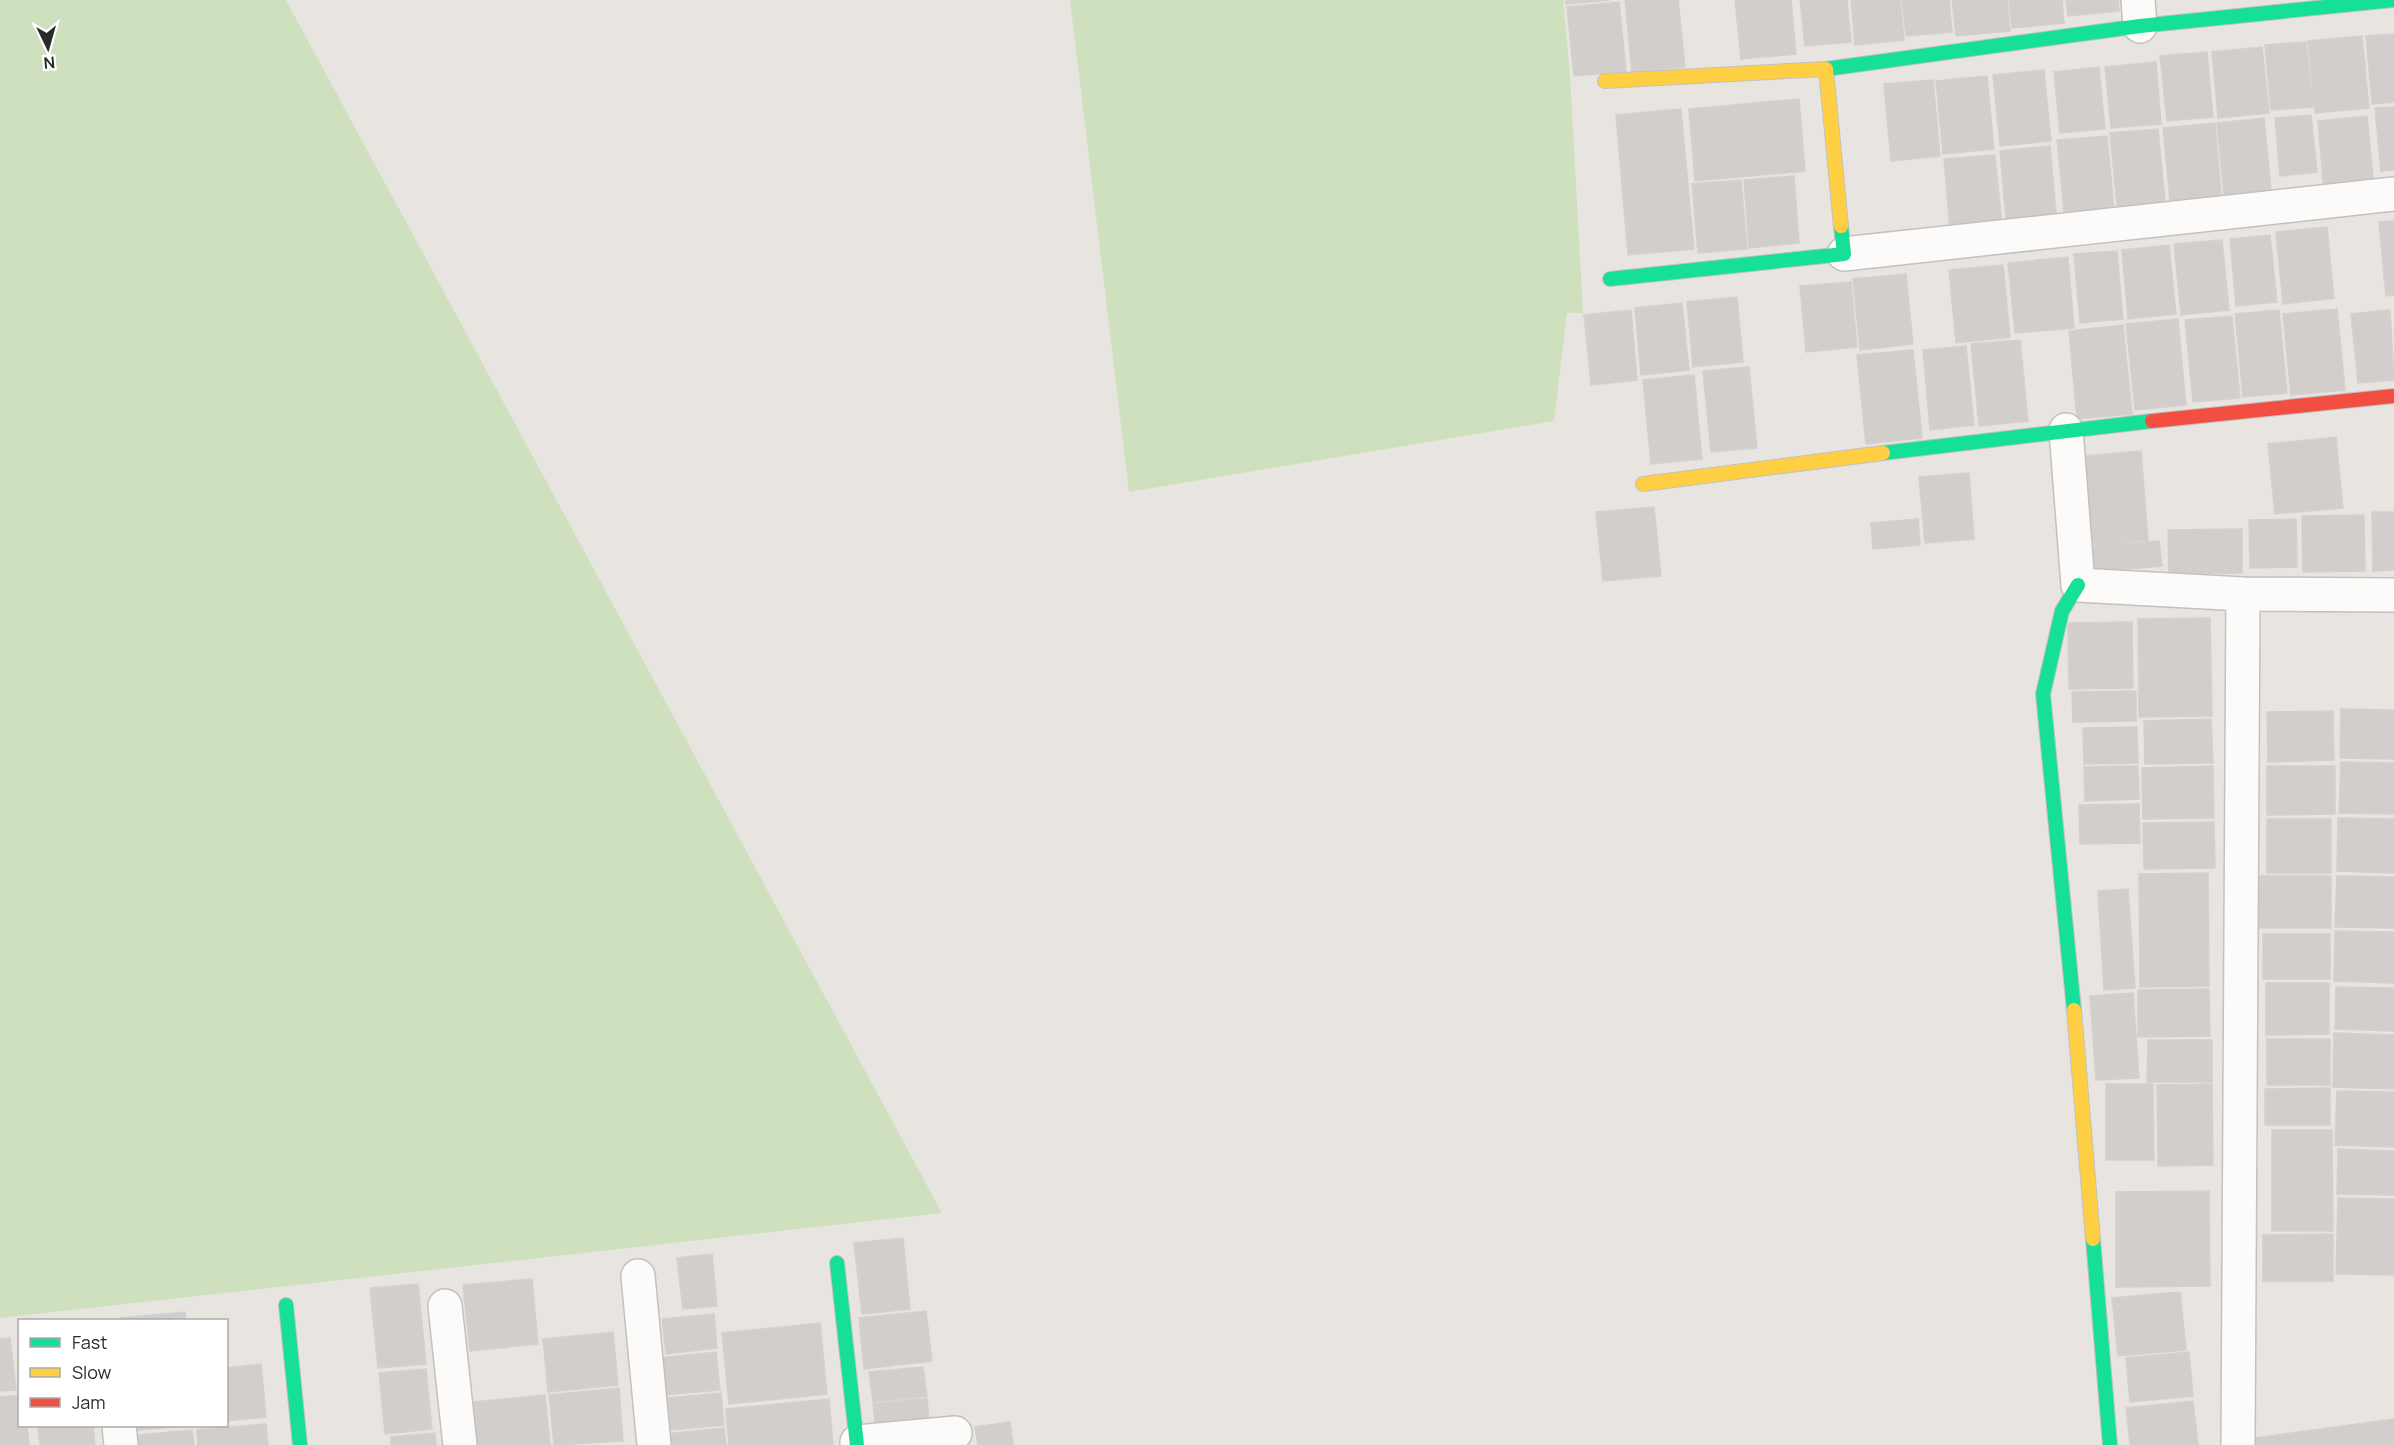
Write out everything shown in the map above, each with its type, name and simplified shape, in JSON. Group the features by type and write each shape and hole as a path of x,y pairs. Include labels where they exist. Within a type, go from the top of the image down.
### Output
{"street":[{"path":"1605,81 1826,69 2139,13 2394,0"},
{"path":"1826,69 1844,254"},
{"path":"1610,279 2394,194"},
{"path":"1643,484 2066,430 2394,396"},
{"path":"2066,430 2078,585 2062,611 2043,694 2072,986 2110,1445"},
{"path":"2078,585 2243,594 2394,595"},
{"path":"2238,1445 2243,594"},
{"path":"837,1263 857,1444 955,1433"},
{"path":"638,1276 654,1445"},
{"path":"286,1305 300,1445"},
{"path":"445,1306 460,1445"},
{"path":"119,1427 121,1445"}],"green space":[{"path":"0,0 286,0 942,1213 0,1318"},
{"path":"1070,0 1563,0 1570,75 1583,313 1567,313 1554,421 1129,492"}],"building":[{"path":"1566,0 1610,0 1566,4"},
{"path":"1625,0 1678,0 1685,67 1632,72"},
{"path":"1735,0 1791,0 1796,54 1741,59"},
{"path":"1800,0 1847,0 1851,42 1805,46"},
{"path":"1851,0 1900,0 1904,40 1855,45"},
{"path":"1902,0 1949,0 1952,32 1906,36"},
{"path":"1952,0 2007,0 2010,31 1956,36"},
{"path":"2009,0 2062,0 2064,23 2012,28"},
{"path":"2066,0 2118,0 2119,11 2068,16"},
{"path":"1619,2 1626,71 1574,76 1567,7"},
{"path":"2394,34 2394,102 2372,104 2366,36"},
{"path":"2362,36 2369,108 2315,113 2308,41"},
{"path":"2306,42 2313,107 2271,110 2265,45"},
{"path":"2262,47 2269,113 2218,118 2212,52"},
{"path":"2207,52 2213,117 2167,121 2160,56"},
{"path":"2156,62 2161,124 2111,128 2105,67"},
{"path":"2099,67 2105,129 2060,133 2054,72"},
{"path":"2044,70 2051,141 2000,146 1993,75"},
{"path":"1987,76 1994,149 1943,154 1936,81"},
{"path":"1933,80 1940,156 1891,161 1884,84"},
{"path":"1799,99 1805,171 1695,181 1689,109"},
{"path":"2394,107 2394,170 2381,171 2375,108"},
{"path":"1681,109 1694,249 1628,255 1616,115"},
{"path":"2311,115 2317,172 2280,176 2275,118"},
{"path":"2367,116 2374,186 2324,191 2318,121"},
{"path":"2264,118 2271,190 2224,195 2217,123"},
{"path":"2215,123 2221,195 2170,200 2163,128"},
{"path":"2158,129 2165,201 2117,206 2110,133"},
{"path":"2107,136 2114,208 2064,212 2057,140"},
{"path":"2050,146 2056,214 2006,219 2000,151"},
{"path":"1995,155 2002,224 1950,229 1944,159"},
{"path":"1794,176 1799,243 1749,248 1744,180"},
{"path":"1741,180 1747,249 1698,253 1692,184"},
{"path":"2394,221 2394,295 2386,296 2379,222"},
{"path":"2327,227 2334,298 2283,304 2276,232"},
{"path":"2270,235 2277,302 2236,306 2230,239"},
{"path":"2222,240 2229,310 2181,315 2174,244"},
{"path":"2169,245 2176,314 2128,319 2122,250"},
{"path":"2117,251 2123,319 2080,323 2074,254"},
{"path":"2068,257 2074,328 2015,333 2008,263"},
{"path":"2003,265 2010,337 1956,343 1949,270"},
{"path":"1906,274 1913,344 1860,350 1853,279"},
{"path":"1851,282 1857,347 1806,352 1800,286"},
{"path":"1737,297 1743,362 1693,367 1687,302"},
{"path":"1682,303 1689,370 1641,375 1635,308"},
{"path":"2337,309 2345,390 2291,395 2283,314"},
{"path":"1631,310 1637,380 1591,385 1584,315"},
{"path":"2279,310 2287,393 2243,397 2235,314"},
{"path":"2390,310 2394,380 2358,383 2351,314"},
{"path":"2232,316 2240,398 2193,402 2185,320"},
{"path":"2178,319 2186,405 2135,410 2126,324"},
{"path":"2123,325 2132,414 2077,419 2069,331"},
{"path":"2020,340 2028,421 1979,426 1971,344"},
{"path":"1966,346 1974,425 1930,430 1923,350"},
{"path":"1913,350 1922,438 1866,444 1857,355"},
{"path":"1749,367 1757,448 1711,452 1703,371"},
{"path":"1694,375 1702,459 1651,464 1643,380"},
{"path":"2336,437 2343,508 2275,514 2268,444"},
{"path":"2141,451 2148,540 2090,545 2083,456"},
{"path":"1969,473 1974,539 1925,543 1919,477"},
{"path":"1654,507 1661,576 1603,581 1596,512"},
{"path":"2372,512 2394,512 2394,570 2373,571"},
{"path":"2364,515 2365,571 2303,572 2302,516"},
{"path":"1918,519 1920,545 1873,549 1871,523"},
{"path":"2296,519 2297,567 2250,568 2249,520"},
{"path":"2242,529 2242,573 2169,574 2168,530"},
{"path":"2159,541 2162,566 2093,572 2091,546"},
{"path":"2210,618 2212,716 2139,717 2138,619"},
{"path":"2132,622 2133,688 2069,689 2068,623"},
{"path":"2136,691 2136,721 2073,722 2072,692"},
{"path":"2341,709 2394,710 2394,759 2340,758"},
{"path":"2333,711 2334,760 2268,762 2267,712"},
{"path":"2211,719 2213,763 2145,764 2144,721"},
{"path":"2137,727 2138,763 2084,764 2083,728"},
{"path":"2341,762 2394,763 2394,814 2339,813"},
{"path":"2138,766 2139,799 2085,801 2084,767"},
{"path":"2213,766 2214,818 2143,819 2142,768"},
{"path":"2267,766 2335,766 2335,814 2267,815"},
{"path":"2139,804 2140,843 2080,844 2079,805"},
{"path":"2338,818 2394,819 2394,873 2337,871"},
{"path":"2267,819 2331,819 2331,873 2267,873"},
{"path":"2214,822 2215,868 2144,869 2143,823"},
{"path":"2208,873 2209,986 2140,987 2139,874"},
{"path":"2258,876 2331,876 2331,928 2259,928"},
{"path":"2337,876 2394,877 2394,928 2335,927"},
{"path":"2128,889 2135,988 2104,990 2098,891"},
{"path":"2335,931 2394,932 2394,983 2334,981"},
{"path":"2263,934 2330,934 2330,979 2263,979"},
{"path":"2266,983 2329,983 2329,1034 2266,1035"},
{"path":"2336,987 2394,988 2394,1031 2335,1029"},
{"path":"2209,989 2210,1036 2138,1037 2138,990"},
{"path":"2133,993 2139,1078 2096,1080 2090,996"},
{"path":"2334,1033 2394,1035 2394,1089 2333,1087"},
{"path":"2267,1039 2330,1039 2330,1085 2267,1085"},
{"path":"2148,1040 2212,1040 2212,1082 2147,1082"},
{"path":"2106,1084 2153,1084 2154,1160 2106,1160"},
{"path":"2212,1084 2213,1165 2158,1166 2157,1085"},
{"path":"2330,1088 2330,1125 2265,1125 2265,1089"},
{"path":"2337,1091 2394,1092 2394,1147 2335,1145"},
{"path":"2272,1130 2332,1130 2333,1231 2272,1231"},
{"path":"2338,1149 2394,1151 2394,1195 2337,1194"},
{"path":"2209,1191 2210,1286 2116,1287 2116,1192"},
{"path":"2338,1198 2394,1199 2394,1275 2336,1274"},
{"path":"2333,1234 2333,1281 2263,1281 2263,1235"},
{"path":"903,1238 910,1309 862,1314 854,1243"},
{"path":"712,1254 717,1306 683,1309 677,1258"},
{"path":"532,1279 538,1344 470,1351 463,1285"},
{"path":"418,1284 426,1364 378,1368 370,1288"},
{"path":"2180,1292 2186,1350 2118,1356 2112,1298"},
{"path":"926,1311 932,1361 864,1369 859,1318"},
{"path":"185,1312 186,1319 122,1319"},
{"path":"714,1314 717,1348 666,1354 662,1319"},
{"path":"820,1323 827,1394 729,1404 722,1333"},
{"path":"613,1332 618,1385 548,1392 543,1339"},
{"path":"10,1338 16,1390 0,1391 0,1339"},
{"path":"716,1352 720,1390 664,1395 660,1358"},
{"path":"2189,1352 2193,1396 2130,1402 2126,1358"},
{"path":"261,1364 266,1417 228,1421 228,1368"},
{"path":"923,1367 927,1396 873,1402 869,1372"},
{"path":"426,1369 432,1429 385,1434 379,1373"},
{"path":"619,1388 623,1441 554,1445 549,1395"},
{"path":"721,1393 724,1425 660,1431 657,1399"},
{"path":"18,1395 18,1427 27,1427 29,1445 0,1445 0,1397"},
{"path":"545,1395 550,1445 478,1445 474,1402"},
{"path":"927,1398 930,1432 877,1438 873,1404"},
{"path":"829,1399 833,1445 729,1445 726,1409"},
{"path":"2193,1401 2198,1445 2130,1445 2126,1408"},
{"path":"2394,1419 2394,1445 2257,1445 2256,1438"},
{"path":"1010,1422 1013,1445 978,1445 975,1427"},
{"path":"266,1424 268,1445 198,1445 197,1430"},
{"path":"38,1427 93,1427 95,1445 40,1445"},
{"path":"136,1427 174,1427 137,1430"},
{"path":"724,1428 726,1445 665,1445 664,1434"},
{"path":"192,1430 194,1445 129,1445 128,1436"},
{"path":"435,1433 436,1445 391,1445 391,1437"}],"traffic: fast":[{"path":"1826,69 2140,26 2394,0"},
{"path":"1610,279 1844,254 1841,226"},
{"path":"1883,453 2152,421"},
{"path":"2074,1010 2043,694 2062,611 2078,585"},
{"path":"2093,1239 2110,1445"},
{"path":"837,1263 857,1445"},
{"path":"286,1305 300,1445"}],"traffic: slow":[{"path":"1605,81 1826,69 1841,226"},
{"path":"1643,484 1883,453"},
{"path":"2074,1010 2093,1239"}],"traffic: jam":[{"path":"2152,421 2394,396"}]}
